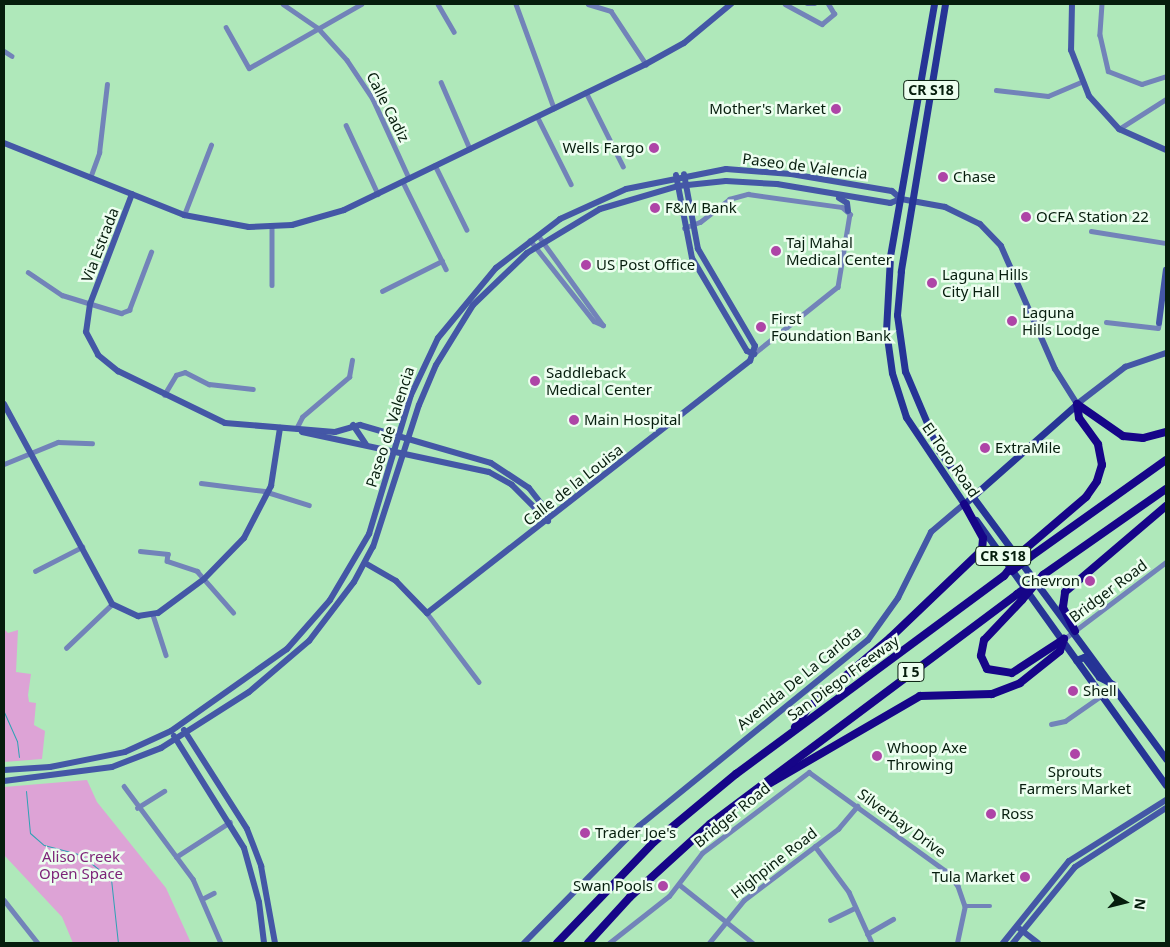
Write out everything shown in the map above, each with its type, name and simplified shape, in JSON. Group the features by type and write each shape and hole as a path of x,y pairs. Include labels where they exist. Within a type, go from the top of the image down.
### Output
{"highway":[{"path":"1078,404 1123,436 1143,438 1166,432"},
{"path":"1004,576 1024,550 1086,498 1097,481 1101,455 1091,432 1079,418 1078,404"},
{"name":"San Diego Freeway","path":"557,943 654,842 792,732 1030,557 1166,460"},
{"path":"1064,639 1012,673 987,669 981,656 984,640 1020,597 1043,575 1166,488"},
{"path":"792,732 808,708 890,638 982,550 983,538 964,504"},
{"path":"1075,632 1063,607 1065,592 1166,506"},
{"name":"I 5","path":"588,943 658,872 748,794 1020,597"},
{"path":"748,794 768,788 829,747 920,696 992,694 1015,686 1060,651 1064,639"}],"main road":[{"path":"4,143 184,215 226,225 272,227 313,220 378,194 646,64 684,43 732,4"},
{"name":"El Toro Road","path":"934,4 885,302 892,374 906,417 964,504 1064,639 1101,696 1166,785"},
{"name":"El Toro Road","path":"945,4 898,300 905,371 926,430 1166,758"},
{"path":"1072,4 1071,50 1081,82 1097,108 1119,129 1166,150"},
{"name":"Paseo de Valencia","path":"4,770 50,767 114,756 171,731 287,649 330,600 356,558 371,527 397,436 420,372 450,319 496,268 530,240 560,219 626,189 684,174 726,169 791,174 892,191 901,199"},
{"path":"676,176 684,228 696,265 748,351 754,354 755,346 704,261 693,225 684,174"},
{"name":"Paseo de Valencia","path":"4,781 57,776 112,767 176,739 249,692 309,641 365,563 436,365 473,306 535,247 600,209 678,186 759,182 881,202 901,199 914,201 968,216 997,240 1055,369 1078,404"},
{"path":"822,192 844,200 849,213"},
{"name":"Via Estrada","path":"132,194 90,304 86,332 98,355 118,372 225,423 335,432 353,425 397,436 506,469 529,488 546,510 548,521"},
{"path":"849,213 859,198"},
{"path":"1159,324 1166,268"},
{"name":"Avenida De La Carlota","path":"524,943 639,826 868,640 898,598 931,532 974,497 1078,404 1125,367 1166,353"},
{"name":"Calle de la Louisa","path":"427,613 548,521 754,354"},
{"path":"4,404 33,452 112,604 131,614 153,614 204,579 244,538 269,492 280,428"},
{"path":"353,425 366,444"},
{"name":"Via Estrada","path":"296,429 405,452 500,476 548,521"},
{"path":"365,563 396,581 427,613"},
{"path":"1076,660 1084,657 1099,677 1113,684"},
{"path":"180,725 247,829 261,866 275,943"},
{"path":"171,731 231,821 252,869 264,943"},
{"path":"1003,943 1069,861 1166,800"},
{"path":"1013,943 1075,866 1166,808"},
{"path":"1015,926 1038,943"}],"street":[{"name":"Calle Cadiz","path":"283,4 318,28 348,60 369,92 446,270"},
{"path":"226,27 249,68 361,4"},
{"path":"438,4 454,32"},
{"path":"516,4 554,108"},
{"path":"588,4 611,11 646,64"},
{"path":"785,4 822,24 834,14 828,4"},
{"path":"807,4 816,4"},
{"path":"1102,4 1100,35 1108,71 1142,84 1166,76"},
{"path":"4,51 12,56"},
{"path":"441,82 470,149"},
{"path":"996,90 1048,96 1081,82"},
{"path":"90,178 99,152 107,84"},
{"path":"586,92 623,166"},
{"path":"1119,129 1166,99"},
{"path":"537,116 570,184"},
{"path":"346,125 378,194"},
{"path":"184,215 211,145"},
{"path":"435,165 467,230"},
{"path":"684,228 693,225 729,199 748,194 849,213 838,287 754,354"},
{"path":"272,227 272,285"},
{"path":"1091,231 1166,243"},
{"path":"530,240 594,322 603,325 538,235"},
{"name":"Via Estrada","path":"28,272 62,295 121,313 129,310 151,252"},
{"path":"382,291 442,261"},
{"path":"1106,322 1158,328 1159,324"},
{"path":"296,429 302,417 349,377 352,360"},
{"path":"164,395 176,375 185,372 209,384 253,389"},
{"path":"4,464 58,442 92,443"},
{"path":"201,483 269,492 309,505"},
{"path":"35,571 82,547"},
{"path":"140,551 168,554 168,561 193,569 233,612"},
{"path":"356,558 365,563"},
{"name":"Bridger Road","path":"1064,639 1166,562"},
{"path":"66,648 112,604"},
{"path":"427,613 479,682"},
{"path":"153,614 166,655"},
{"path":"1051,724 1065,721 1101,696"},
{"name":"Bridger Road","path":"609,943 680,885 702,853 809,772"},
{"name":"Silverbay Drive","path":"809,772 946,871 958,886 964,906"},
{"path":"124,786 137,808 176,857 202,898 221,943"},
{"path":"137,808 164,791"},
{"name":"Highpine Road","path":"709,943 744,900 841,826 857,806"},
{"path":"176,857 231,821"},
{"path":"815,846 855,908 872,943"},
{"path":"680,885 753,943"},
{"path":"202,898 214,893"},
{"path":"4,900 38,943"},
{"path":"958,943 964,906 990,906"},
{"path":"830,920 855,908"},
{"path":"867,934 893,919"}],"green space":[{"path":"4,629 8,633 18,630 16,672 31,674 28,695 29,702 36,703 34,725 45,731 42,759 4,762"},
{"name":"Aliso Creek Open Space","path":"87,780 97,802 166,888 191,943 73,943 62,917 4,855 4,787"}],"waterway":[{"path":"4,712 17,741 19,757"},
{"path":"26,791 30,833 44,845 81,855 111,879 118,943"}],"place":[{"name":"Mother's Market","path":"836,109"},
{"name":"Wells Fargo","path":"654,148"},
{"name":"Chase","path":"943,177"},
{"name":"F&M Bank","path":"655,208"},
{"name":"OCFA Station 22","path":"1026,217"},
{"name":"Taj Mahal Medical Center","path":"776,251"},
{"name":"US Post Office","path":"586,265"},
{"name":"Laguna Hills City Hall","path":"932,283"},
{"name":"Laguna Hills Lodge","path":"1012,321"},
{"name":"First Foundation Bank","path":"761,327"},
{"name":"Saddleback Medical Center","path":"535,381"},
{"name":"Main Hospital","path":"574,420"},
{"name":"ExtraMile","path":"985,448"},
{"name":"Chevron","path":"1090,581"},
{"name":"Shell","path":"1073,691"},
{"name":"Sprouts Farmers Market","path":"1075,754"},
{"name":"Whoop Axe Throwing","path":"877,756"},
{"name":"Ross","path":"991,814"},
{"name":"Trader Joe's","path":"585,833"},
{"name":"Tula Market","path":"1025,877"},
{"name":"Swan Pools","path":"663,886"}]}
